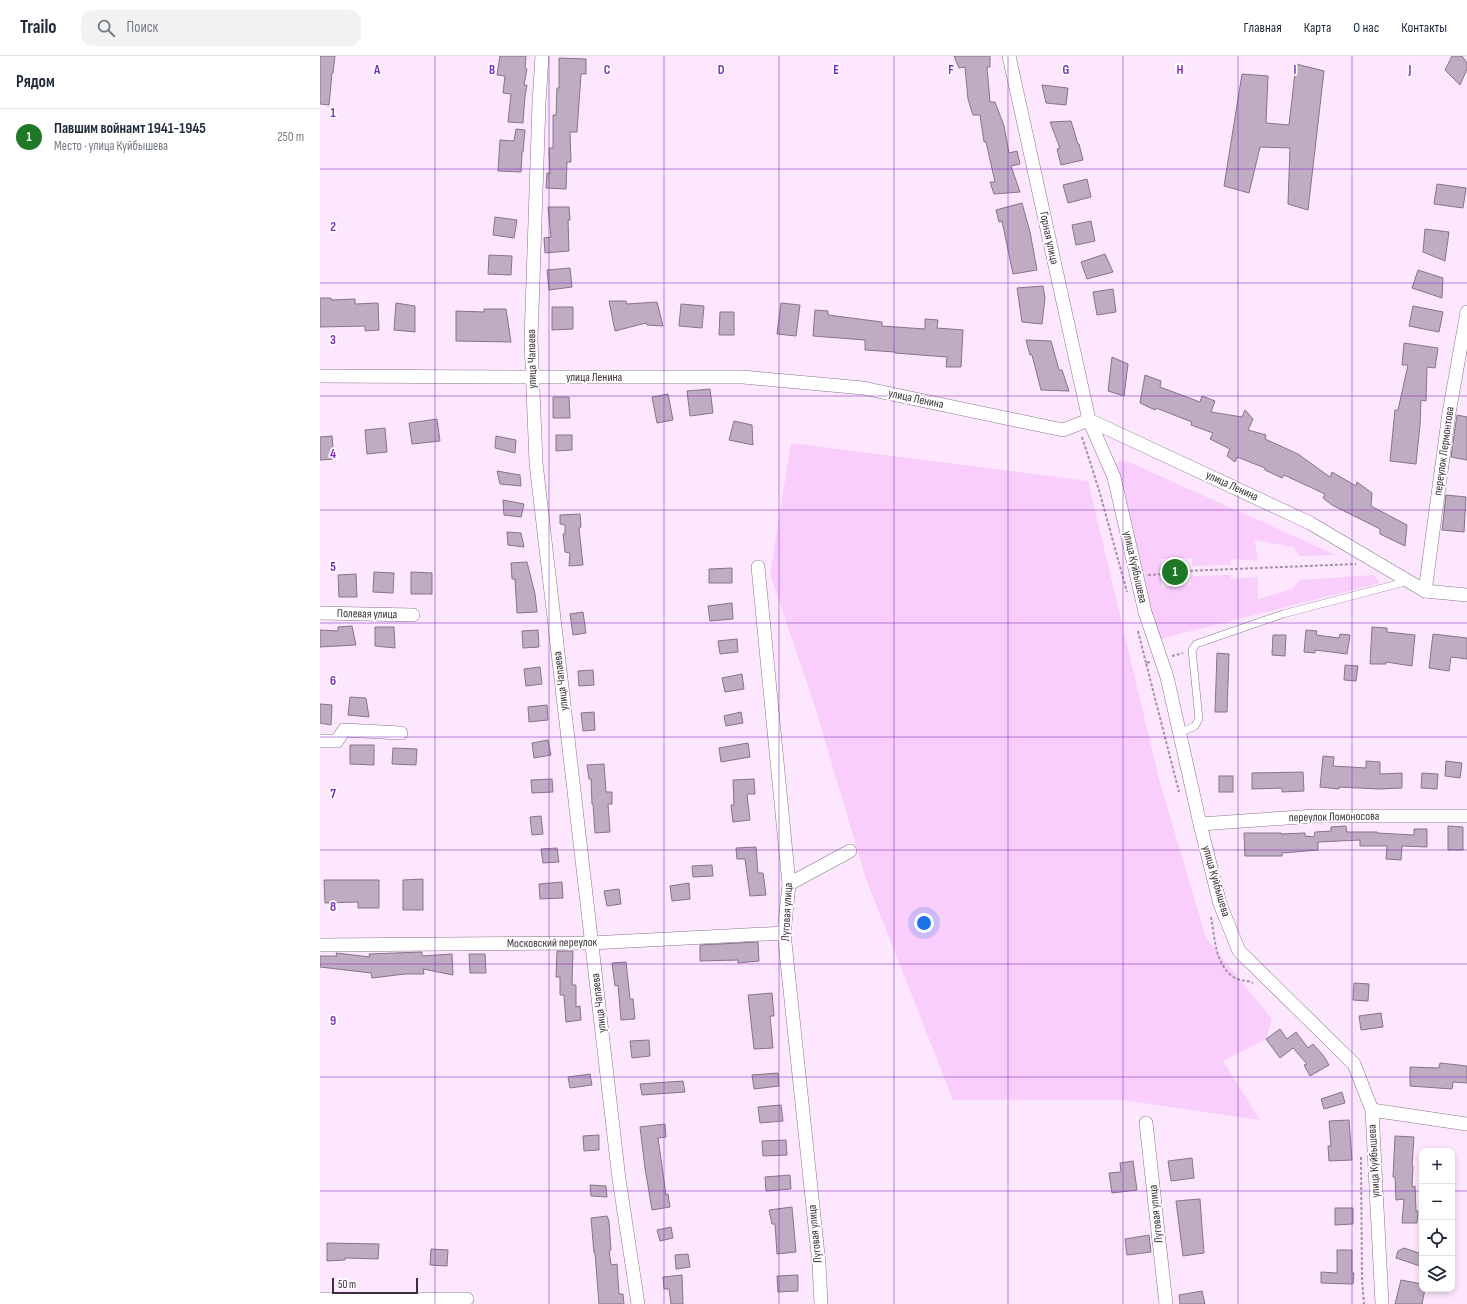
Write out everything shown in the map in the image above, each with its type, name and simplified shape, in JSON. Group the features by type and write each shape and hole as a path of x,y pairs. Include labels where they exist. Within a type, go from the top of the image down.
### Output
{"street":[{"name":"улица Чапаева","path":"542,56 531,332 536,463 619,1179 638,1304"},
{"name":"Горная улица","path":"1009,56 1084,422"},
{"name":"переулок Лермонтова","path":"1425,591 1449,413 1467,312"},
{"name":"улица Ленина","path":"320,376 743,377 863,388 1063,430 1084,422 1310,523 1425,591 1467,595"},
{"name":"улица Куйбышева","path":"1084,422 1114,477 1146,612 1167,677 1200,824 1220,904 1239,951 1354,1064 1372,1110 1382,1304"},
{"name":"Луговая улица","path":"758,568 789,884 784,933 819,1264 821,1304"},
{"name":"Полевая улица","path":"320,613 414,615"},
{"path":"320,741 337,741 344,730 401,733"},
{"name":"переулок Ломоносова","path":"1200,824 1315,816 1467,816"},
{"path":"789,884 850,851"},
{"name":"Московский переулок","path":"320,945 592,943 784,933"},
{"path":"1372,1110 1467,1124"},
{"name":"Луговая улица","path":"1146,1123 1166,1304"},
{"path":"320,1298 466,1299"}],"lane":[{"path":"1180,733 1195,726 1199,719 1192,650 1196,644 1282,614 1410,581"}],"path":[{"path":"1084,422 1099,490 1128,595"},
{"path":"1185,562 1185,571 1185,582 1165,582 1164,563 1185,562"},
{"path":"1185,571 1379,563"},
{"path":"1137,575 1164,574"},
{"path":"1136,625 1146,663"},
{"path":"1211,917 1220,961 1226,971 1237,979 1249,980 1255,983"},
{"path":"1361,1154 1362,1280 1364,1304"}],"shaded area":[{"path":"791,443 1088,481 1159,779 1206,938 1272,1019 1266,1039 1223,1061 1260,1120 1122,1100 953,1100 866,879 815,707 770,574"},
{"path":"1120,461 1131,463 1336,555 1300,556 1293,547 1255,540 1258,561 1231,559 1231,565 1192,566 1192,558 1161,559 1162,587 1191,585 1191,576 1231,575 1231,579 1258,577 1258,599 1292,589 1300,580 1374,575 1380,583 1160,639 1157,636 1116,467 1117,463"}],"building":[{"path":"320,56 335,56 329,105 320,104"},
{"path":"500,56 526,56 525,68 527,69 524,85 527,85 523,123 508,122 511,94 503,93 505,76 497,75"},
{"path":"954,56 990,56 990,67 987,67 990,102 995,102 1004,126 1009,153 1017,151 1020,164 1011,166 1020,192 994,194 990,182 995,182 986,142 984,142 980,115 973,115 968,99 965,67 959,68"},
{"path":"1452,56 1462,56 1467,63 1467,69 1460,85 1445,70"},
{"path":"559,58 586,59 586,74 581,74 577,132 570,132 571,162 567,162 566,189 546,188 547,173 550,173 549,148 553,148 553,115 556,115 557,88 559,88"},
{"path":"1296,64 1324,71 1308,210 1288,204 1290,148 1260,147 1249,193 1224,186 1242,74 1268,76 1266,123 1289,125"},
{"path":"1042,85 1068,88 1066,105 1046,103"},
{"path":"1071,121 1083,160 1061,165 1057,149 1060,148 1050,122"},
{"path":"516,129 525,130 521,172 498,171 500,140 514,141"},
{"path":"1087,179 1091,197 1068,203 1063,185"},
{"path":"1437,184 1466,188 1463,208 1434,204"},
{"path":"1022,203 1030,232 1037,270 1013,274 1002,221 999,222 996,210"},
{"path":"548,207 569,207 569,251 545,253 544,238 551,237"},
{"path":"495,217 517,220 514,238 493,235"},
{"path":"1091,221 1095,241 1076,245 1072,225"},
{"path":"1425,229 1449,232 1445,261 1423,252"},
{"path":"1105,254 1113,272 1087,279 1081,262"},
{"path":"489,255 512,256 511,275 488,274"},
{"path":"570,268 572,287 549,290 547,270"},
{"path":"1418,270 1443,278 1442,298 1412,288"},
{"path":"1043,286 1045,298 1042,324 1022,322 1017,288"},
{"path":"1113,289 1116,312 1097,315 1093,292"},
{"path":"320,298 331,298 331,300 355,299 355,304 378,303 379,330 365,331 365,326 320,327"},
{"path":"609,301 626,301 627,304 657,302 663,326 647,325 646,323 615,331"},
{"path":"396,303 415,306 415,332 394,330"},
{"path":"781,303 800,305 796,336 777,334"},
{"path":"681,304 704,306 702,328 679,326"},
{"path":"1413,306 1443,312 1439,332 1409,326"},
{"path":"552,307 573,307 573,329 552,330"},
{"path":"484,309 506,309 511,342 456,341 456,311 484,312"},
{"path":"815,310 828,311 828,315 882,322 882,326 925,329 925,319 938,320 937,328 963,330 961,367 946,367 947,357 865,350 865,340 813,336"},
{"path":"720,312 734,312 734,335 719,335"},
{"path":"1026,340 1051,341 1059,370 1062,370 1069,391 1041,390 1032,355 1030,355"},
{"path":"1404,343 1438,348 1435,368 1427,367 1426,401 1421,400 1416,464 1390,461 1395,410 1398,410 1408,365 1402,365"},
{"path":"1112,357 1128,364 1124,396 1108,391"},
{"path":"1145,375 1161,381 1160,387 1200,402 1202,396 1215,401 1211,412 1242,417 1245,410 1253,419 1248,430 1266,435 1265,439 1298,454 1330,477 1332,472 1356,486 1357,482 1372,493 1371,506 1407,525 1405,546 1380,534 1380,529 1332,505 1323,498 1325,494 1284,475 1282,478 1265,470 1265,468 1237,457 1235,462 1227,456 1230,449 1210,439 1213,433 1191,425 1192,422 1156,408 1155,410 1140,403"},
{"path":"710,389 713,413 690,416 687,391"},
{"path":"668,394 673,420 657,423 652,397"},
{"path":"553,397 569,397 570,418 553,418"},
{"path":"1457,415 1467,417 1467,460 1451,457"},
{"path":"437,419 440,441 412,444 409,423"},
{"path":"734,421 752,425 753,445 729,440"},
{"path":"385,428 387,452 367,454 365,430"},
{"path":"556,435 572,435 572,450 556,451"},
{"path":"332,436 334,459 320,460 320,437"},
{"path":"496,436 516,440 515,453 495,448"},
{"path":"497,471 520,475 521,486 500,484"},
{"path":"1446,495 1466,497 1464,532 1442,530"},
{"path":"503,500 524,504 521,517 504,515"},
{"path":"580,514 581,527 579,528 583,565 569,566 570,553 565,552 563,534 565,534 565,525 560,524 560,515"},
{"path":"507,532 521,533 524,547 508,545"},
{"path":"527,562 535,594 537,612 517,613 515,579 512,579 511,563"},
{"path":"732,568 732,583 709,583 709,569"},
{"path":"374,572 394,573 393,593 373,592"},
{"path":"411,572 432,573 432,594 411,594"},
{"path":"356,574 357,597 339,597 338,575"},
{"path":"732,603 733,619 710,621 708,606"},
{"path":"583,612 586,633 573,635 570,614"},
{"path":"352,626 356,645 320,647 320,630 338,631 338,627"},
{"path":"375,627 394,627 395,648 375,646"},
{"path":"1372,627 1387,628 1387,632 1415,635 1412,666 1386,662 1386,664 1370,664"},
{"path":"538,630 539,647 523,648 522,631"},
{"path":"1306,630 1317,631 1316,635 1339,638 1340,634 1350,635 1347,654 1315,650 1315,653 1304,652"},
{"path":"1433,634 1467,638 1467,659 1451,657 1449,671 1429,668"},
{"path":"1273,635 1286,635 1285,656 1272,655"},
{"path":"737,639 738,652 720,654 718,641"},
{"path":"1217,653 1229,654 1227,712 1215,712"},
{"path":"1345,665 1358,666 1356,681 1344,680"},
{"path":"540,667 542,684 526,686 524,669"},
{"path":"593,670 594,685 579,686 578,671"},
{"path":"742,674 744,689 725,692 722,678"},
{"path":"350,697 366,698 369,717 348,715"},
{"path":"320,704 332,705 331,725 320,723"},
{"path":"547,705 548,720 529,722 528,707"},
{"path":"594,712 595,730 583,731 581,713"},
{"path":"741,712 743,723 726,726 724,716"},
{"path":"548,740 551,755 534,758 532,743"},
{"path":"748,743 750,757 721,762 719,748"},
{"path":"350,745 374,745 374,765 350,764"},
{"path":"393,748 417,749 416,765 392,764"},
{"path":"1323,756 1334,757 1333,766 1366,768 1366,761 1380,762 1380,774 1402,773 1402,788 1379,789 1339,787 1339,789 1320,787"},
{"path":"1446,761 1462,763 1460,778 1445,776"},
{"path":"604,764 606,792 612,792 612,804 608,804 610,832 595,833 591,779 589,779 587,765"},
{"path":"1303,772 1304,791 1282,792 1282,788 1252,789 1252,773"},
{"path":"1422,773 1438,774 1437,789 1421,788"},
{"path":"1219,776 1233,776 1233,792 1219,792"},
{"path":"552,779 553,792 532,793 531,780"},
{"path":"754,779 755,794 747,794 750,820 733,822 731,805 734,805 733,780"},
{"path":"541,816 543,834 532,835 530,817"},
{"path":"1346,826 1347,832 1377,832 1414,835 1414,829 1427,829 1427,847 1402,846 1401,860 1386,859 1387,846 1360,846 1360,840 1318,842 1318,850 1282,853 1282,856 1245,856 1244,833 1305,833 1305,836 1314,837 1315,832 1331,831 1331,827"},
{"path":"1448,826 1463,827 1463,850 1448,850"},
{"path":"756,847 758,873 763,873 766,895 750,896 745,859 737,859 736,848"},
{"path":"557,848 559,862 543,863 541,849"},
{"path":"712,865 713,876 693,877 692,866"},
{"path":"423,879 423,910 403,910 403,880"},
{"path":"324,880 379,880 379,908 358,908 358,902 325,903"},
{"path":"562,882 563,898 540,899 539,884"},
{"path":"689,883 690,899 672,901 670,886"},
{"path":"619,889 621,904 607,906 604,891"},
{"path":"758,942 759,961 738,963 738,960 700,961 700,945"},
{"path":"557,951 573,951 572,985 576,985 576,1007 580,1006 581,1020 566,1022 564,995 560,995 560,977 556,977"},
{"path":"422,952 422,956 452,954 453,975 423,969 424,974 405,974 372,978 371,973 320,967 320,956 337,956 336,953 370,957 369,954"},
{"path":"469,954 485,954 486,973 470,973"},
{"path":"626,962 630,999 633,999 635,1019 621,1020 618,985 615,986 612,963"},
{"path":"1354,983 1369,984 1368,1001 1353,1000"},
{"path":"772,993 774,1016 770,1016 773,1048 754,1049 748,995"},
{"path":"1381,1013 1383,1027 1361,1030 1359,1016"},
{"path":"1280,1029 1287,1039 1296,1032 1308,1048 1313,1044 1323,1055 1329,1065 1310,1076 1304,1065 1307,1064 1293,1048 1280,1058 1266,1039"},
{"path":"649,1040 650,1056 632,1058 630,1041"},
{"path":"1440,1063 1467,1066 1467,1083 1453,1082 1452,1089 1410,1086 1410,1067 1439,1068"},
{"path":"778,1073 779,1086 754,1089 752,1075"},
{"path":"590,1074 592,1085 570,1088 568,1077"},
{"path":"683,1081 685,1092 642,1095 640,1084"},
{"path":"1342,1092 1345,1103 1324,1109 1321,1099"},
{"path":"781,1105 783,1121 760,1123 758,1107"},
{"path":"1349,1120 1352,1160 1329,1161 1328,1146 1331,1146 1329,1121"},
{"path":"665,1124 666,1137 658,1138 666,1195 668,1194 670,1207 652,1210 640,1127"},
{"path":"599,1135 599,1150 584,1151 583,1136"},
{"path":"1395,1136 1414,1137 1412,1187 1415,1186 1416,1211 1418,1211 1417,1223 1402,1223 1404,1199 1396,1200 1395,1177 1393,1177"},
{"path":"786,1140 787,1155 763,1156 762,1141"},
{"path":"1192,1158 1194,1178 1171,1181 1168,1161"},
{"path":"1133,1161 1137,1190 1112,1193 1109,1173 1121,1172 1120,1163"},
{"path":"790,1175 791,1189 766,1191 765,1177"},
{"path":"590,1185 606,1186 607,1197 591,1196"},
{"path":"1200,1199 1204,1253 1183,1256 1176,1201"},
{"path":"792,1207 796,1252 777,1254 775,1224 772,1224 769,1210"},
{"path":"1335,1208 1353,1208 1353,1224 1335,1225"},
{"path":"607,1216 609,1221 611,1250 609,1251 611,1264 617,1264 619,1294 623,1294 624,1304 599,1304 591,1218"},
{"path":"671,1227 673,1238 660,1241 657,1230"},
{"path":"1149,1235 1151,1252 1127,1255 1125,1239"},
{"path":"327,1243 379,1244 378,1259 345,1258 345,1260 327,1261"},
{"path":"1404,1248 1419,1253 1419,1266 1396,1258 1398,1251"},
{"path":"431,1249 448,1250 447,1266 430,1265"},
{"path":"1337,1250 1352,1250 1352,1273 1354,1273 1353,1284 1321,1283 1321,1272 1337,1273"},
{"path":"688,1254 690,1267 676,1269 675,1255"},
{"path":"682,1275 683,1304 671,1304 669,1289 664,1289 663,1277"},
{"path":"798,1275 798,1291 778,1292 777,1276"},
{"path":"1401,1280 1419,1283 1419,1292 1424,1292 1422,1304 1395,1304"},
{"path":"1202,1291 1205,1304 1180,1304 1179,1295"}],"place":[{"name":"Павшим войнамт 1941-1945","path":"1175,572"}]}
